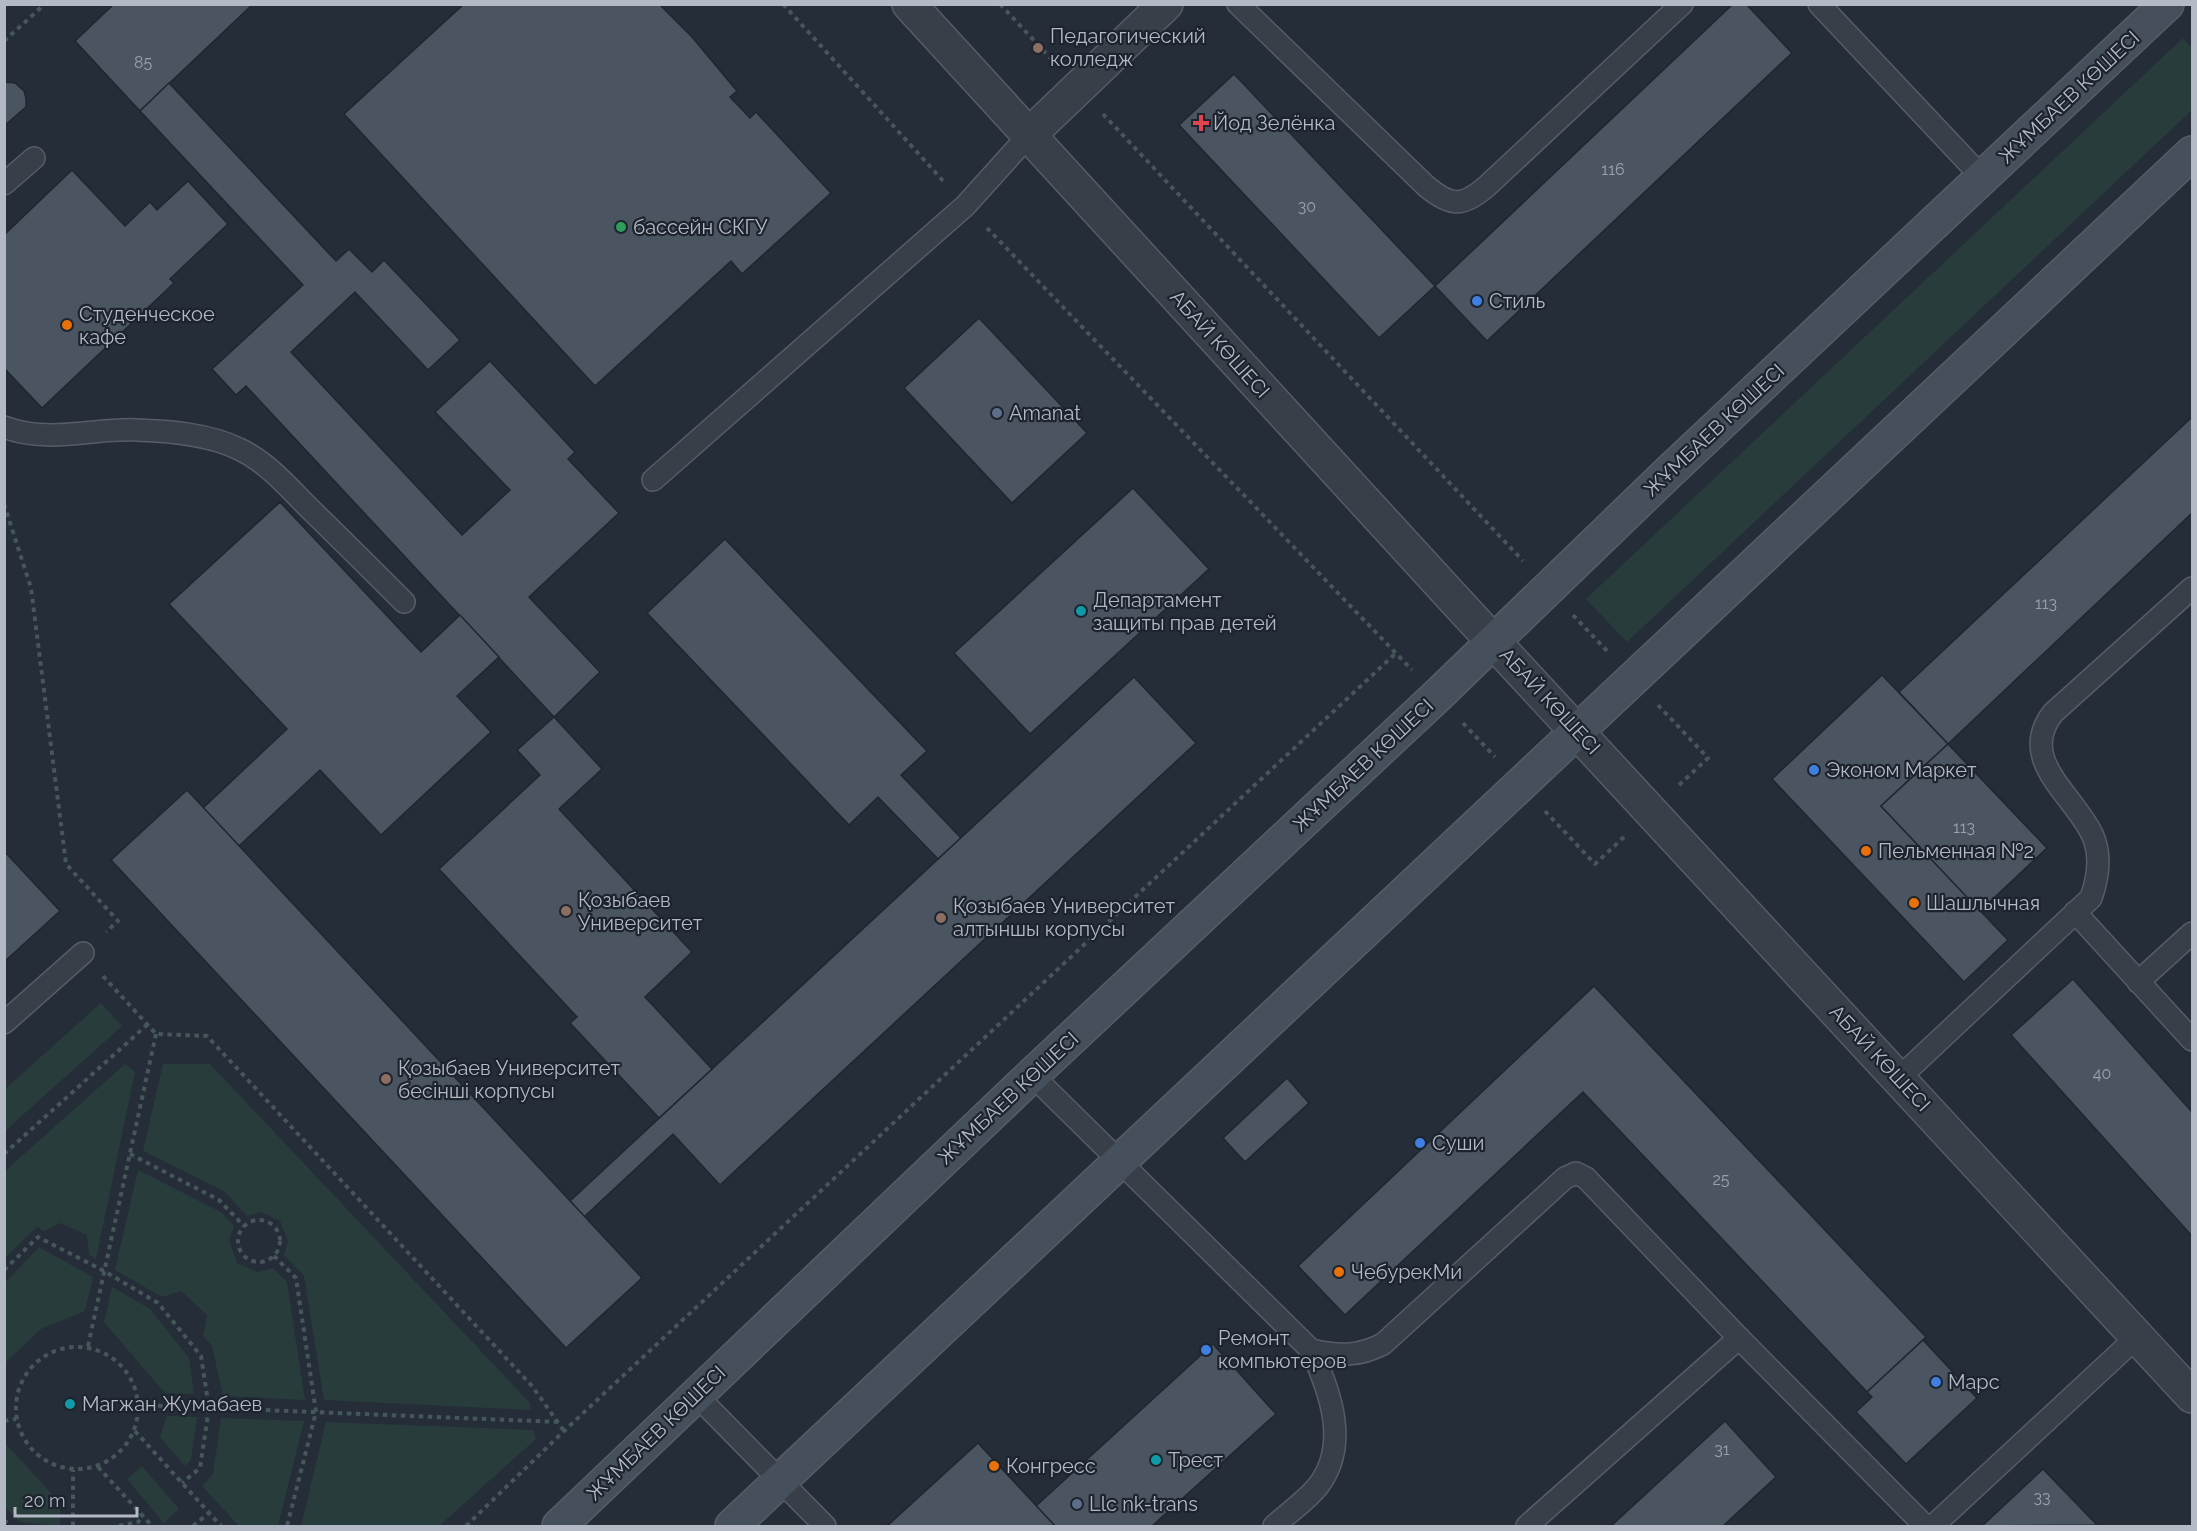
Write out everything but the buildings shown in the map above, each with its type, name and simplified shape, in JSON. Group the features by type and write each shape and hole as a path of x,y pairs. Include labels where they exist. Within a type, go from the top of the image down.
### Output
{"main road":[{"name":"ЖҰМБАЕВ КӨШЕСІ","path":"559,1527 695,1394 2167,4"},
{"path":"732,1527 779,1480 2193,153"}],"street":[{"name":"АБАЙ КӨШЕСІ","path":"909,4 1577,731 2193,1396"},
{"path":"1029,135 1166,4"}],"lane":[{"path":"1238,4 1426,186 1435,194 1455,203 1472,199 1487,186 1682,4"},
{"path":"1819,4 1983,178"},
{"path":"653,480 965,206 1029,135"},
{"path":"4,184 34,158"},
{"path":"4,427 36,434 60,435 117,429 153,430 189,435 238,448 274,474 404,602"},
{"path":"1899,1078 2091,898 2097,878 2097,857 2092,835 2042,760 2038,744 2043,725 2053,713 2193,588"},
{"path":"2075,912 2193,1040"},
{"path":"2138,982 2193,933"},
{"path":"4,1023 83,953"},
{"path":"1032,1075 1311,1350 1330,1396 1335,1422 1334,1445 1328,1467 1318,1485 1274,1527"},
{"path":"1311,1350 1349,1356 1370,1351 1383,1344 1565,1178 1576,1173 1586,1178 1925,1527"},
{"path":"1933,1527 2138,1336"},
{"path":"1527,1527 1739,1338"},
{"path":"695,1394 825,1527"}],"path":[{"path":"4,41 45,4"},
{"path":"466,1527 564,1431 1396,653 965,206 783,4"},
{"path":"1000,4 1510,547"},
{"path":"4,504 32,588 66,864 118,921 83,953 156,1034 207,1036 532,1386 564,1431"},
{"path":"4,1154 148,1024"},
{"path":"88,1346 156,1034"},
{"path":"130,1154 219,1200 244,1226"},
{"path":"260,1220 275,1227 280,1243 274,1256 268,1261 257,1263 242,1256 237,1240 244,1226 260,1220"},
{"path":"4,1270 38,1237 159,1303 201,1356 209,1408 200,1468 182,1483"},
{"path":"274,1256 296,1278 316,1412 287,1527"},
{"path":"70,1346 88,1346 103,1351 134,1382 140,1405 135,1431 98,1466 74,1470 47,1462 19,1429 16,1419 16,1396 24,1375 49,1352 70,1346"},
{"path":"140,1405 559,1422"},
{"path":"4,1421 16,1419"},
{"path":"135,1431 221,1527"},
{"path":"98,1466 152,1527"},
{"path":"73,1527 74,1470"},
{"path":"193,1527 209,1513"},
{"path":"119,1527 138,1522 143,1517"},
{"path":"4,1520 11,1527"}],"shaded area":[{"path":"2183,38 2192,48 2192,110 1627,642 1586,599"},
{"path":"101,1003 122,1026 5,1131 5,1089"},
{"path":"125,1064 135,1072 96,1259 89,1255 87,1235 60,1223 44,1231 37,1227 5,1258 5,1171"},
{"path":"163,1064 210,1064 530,1403 531,1410 324,1400 304,1276 284,1255 288,1241 280,1221 261,1212 247,1216 224,1191 143,1151"},
{"path":"138,1170 221,1212 234,1226 229,1241 237,1263 258,1272 273,1268 287,1282 305,1400 223,1396 212,1346 203,1336 207,1315 181,1291 162,1297 115,1270"},
{"path":"39,1247 93,1277 85,1311 41,1329 5,1363 5,1283"},
{"path":"112,1287 150,1309 189,1358 194,1394 165,1393 104,1322"},
{"path":"167,1416 197,1417 191,1460 185,1466 160,1437"},
{"path":"221,1418 304,1421 278,1526 239,1526 202,1486 213,1474"},
{"path":"326,1422 534,1430 536,1439 439,1526 301,1526"},
{"path":"5,1443 60,1503 60,1526 20,1522 5,1507"},
{"path":"142,1466 179,1509 164,1523 127,1479"}],"place":[{"name":"Педагогический колледж","path":"1038,48"},
{"name":"Йод Зелёнка","path":"1201,123"},
{"name":"бассейн СКГУ","path":"621,227"},
{"name":"Стиль","path":"1477,301"},
{"name":"Студенческое кафе","path":"67,325"},
{"name":"Amanat","path":"997,413"},
{"name":"Департамент защиты прав детей","path":"1081,611"},
{"name":"Эконом Маркет","path":"1814,770"},
{"name":"Пельменная №2","path":"1866,851"},
{"name":"Шашлычная","path":"1914,903"},
{"name":"Қозыбаев Университет","path":"566,911"},
{"name":"Қозыбаев Университет алтыншы корпусы","path":"941,918"},
{"name":"Қозыбаев Университет бесінші корпусы","path":"386,1079"},
{"name":"Суши","path":"1420,1143"},
{"name":"ЧебурекМи","path":"1339,1272"},
{"name":"Ремонт компьютеров","path":"1206,1350"},
{"name":"Марс","path":"1936,1382"},
{"name":"Магжан Жумабаев","path":"70,1404"},
{"name":"Трест","path":"1156,1460"},
{"name":"Конгресс","path":"994,1466"},
{"name":"Llc nk-trans","path":"1077,1504"}]}
